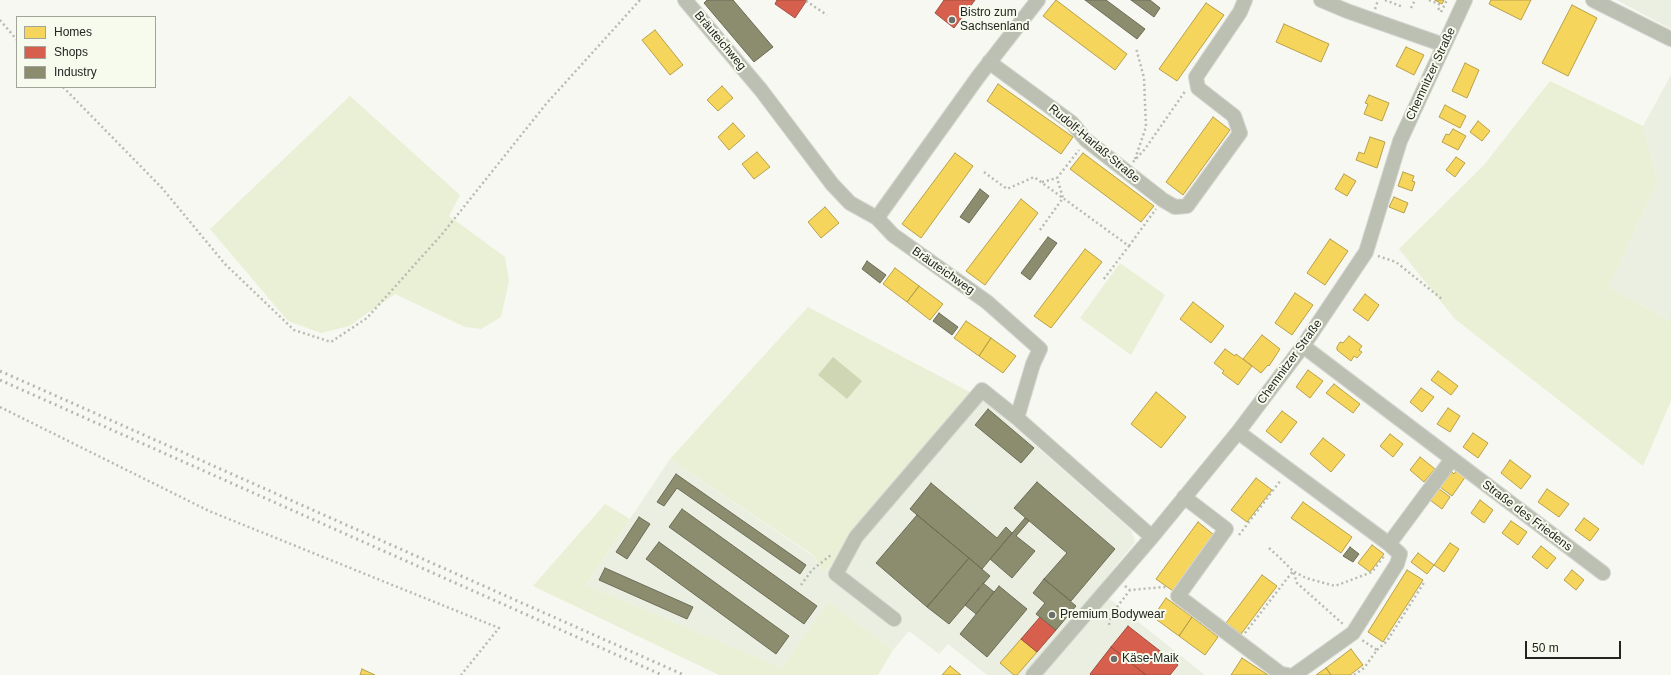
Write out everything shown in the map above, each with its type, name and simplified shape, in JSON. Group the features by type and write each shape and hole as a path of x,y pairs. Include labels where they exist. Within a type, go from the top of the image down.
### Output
{"street":[{"name":"Bräuteichweg","path":"685,0 761,90 832,184 850,203 877,218 893,235 987,302 1040,349 1033,364 1017,418"},
{"path":"877,218 989,62 1038,0"},
{"path":"1196,77 1240,12 1245,0"},
{"path":"1322,0 1347,11 1444,45"},
{"name":"Chemnitzer Straße","path":"1033,675 1115,578 1152,537 1238,432 1303,346 1366,252 1400,141 1465,0"},
{"path":"1593,0 1671,39"},
{"name":"Rudolf-Harlaß-Straße","path":"989,62 1072,123 1086,140 1163,200 1175,207 1187,206 1240,133 1234,116 1198,88 1196,77"},
{"name":"Straße des Friedens","path":"1303,346 1602,573"},
{"path":"894,619 836,574 856,537 982,390 1017,418 1152,537"},
{"path":"1238,432 1400,554 1397,564 1353,633 1294,675"},
{"path":"1390,545 1452,459"},
{"path":"1184,497 1226,529 1178,596 1281,674 1287,675"}],"path":[{"path":"64,88 162,188 225,264 294,330 331,342 367,318 442,233 546,104 640,0"},
{"path":"1385,0 1403,7"},
{"path":"1411,8 1415,0"},
{"path":"1430,0 1439,4 1438,8 1441,12 1447,0"},
{"path":"806,1 827,15"},
{"path":"0,20 16,39"},
{"path":"1136,48 1144,78 1146,127 1134,161 1145,149 1196,77"},
{"path":"1042,182 1057,178 1086,140"},
{"path":"984,172 1007,189 1034,177 1129,246"},
{"path":"1057,178 1063,198"},
{"path":"1040,230 1063,198"},
{"path":"1103,280 1163,200"},
{"path":"1366,252 1396,262 1444,300"},
{"path":"0,407 209,511 500,628 460,675"},
{"path":"1239,535 1288,470"},
{"path":"1269,548 1293,571 1306,578 1335,586 1372,572 1390,545"},
{"path":"1293,571 1297,583 1353,633 1377,650"},
{"path":"1243,636 1293,571"},
{"path":"1115,578 1130,590 1164,587 1178,596"},
{"path":"1354,675 1364,668 1377,650 1387,641 1425,581"},
{"path":"1109,625 1111,615 1130,590"}],"shaded area":[{"path":"1617,0 1671,0 1671,29"},
{"path":"1671,75 1671,322 1609,287 1657,182 1643,126"},
{"path":"1550,81 1643,126 1657,182 1609,287 1671,322 1671,401 1643,466 1455,319 1399,249 1484,165"},
{"path":"350,96 460,195 449,216 505,257 509,281 501,317 481,329 465,327 395,294 349,326 321,333 288,321 210,229"},
{"path":"1120,263 1165,295 1131,355 1080,318"},
{"path":"808,307 981,398 824,573 813,555 670,459"},
{"path":"833,357 862,381 847,399 818,375"},
{"path":"981,398 1131,530 1135,542 1097,589 1205,675 987,675 948,644 939,654 909,631 893,650 828,602 782,668 586,585 670,459 813,556 824,573"},
{"path":"605,504 630,519 586,585 782,668 828,602 893,650 878,675 719,675 533,586"}],"building: Homes":[{"path":"1056,0 1127,54 1115,70 1043,16"},
{"path":"1435,0 1444,0 1442,4"},
{"path":"1491,0 1531,0 1521,20 1489,4"},
{"path":"1206,3 1224,15 1177,81 1159,69"},
{"path":"1572,5 1597,18 1568,76 1542,63"},
{"path":"1284,24 1329,44 1321,62 1276,42"},
{"path":"655,30 683,65 670,75 642,40"},
{"path":"1406,47 1424,55 1414,75 1396,66"},
{"path":"1465,63 1479,70 1467,98 1452,91"},
{"path":"998,84 1073,137 1061,154 987,101"},
{"path":"722,86 733,98 718,111 707,100"},
{"path":"1369,95 1389,103 1382,121 1364,114 1368,104 1365,103"},
{"path":"1445,105 1466,116 1460,128 1439,117"},
{"path":"1213,117 1230,130 1183,195 1166,182"},
{"path":"1478,121 1490,131 1482,141 1470,132"},
{"path":"733,123 745,136 729,150 718,137"},
{"path":"1453,129 1466,136 1458,150 1442,142 1446,134 1449,135"},
{"path":"1370,137 1385,142 1377,168 1356,160 1359,152 1364,154"},
{"path":"757,152 770,167 754,179 742,164"},
{"path":"955,153 973,166 921,238 902,224"},
{"path":"1083,153 1154,206 1141,222 1070,169"},
{"path":"1456,157 1465,163 1455,177 1446,170"},
{"path":"1403,172 1414,176 1412,181 1415,182 1412,191 1398,186"},
{"path":"1344,174 1356,181 1347,196 1335,189"},
{"path":"1394,197 1408,203 1404,213 1389,207"},
{"path":"1021,199 1038,213 985,285 966,271"},
{"path":"825,207 839,223 821,238 808,222"},
{"path":"1330,239 1348,251 1325,285 1307,273"},
{"path":"1085,249 1102,262 1051,328 1034,316"},
{"path":"895,268 919,286 907,302 883,284"},
{"path":"919,286 943,304 930,320 907,302"},
{"path":"1295,293 1313,305 1292,335 1275,323"},
{"path":"1365,294 1379,305 1368,321 1353,310"},
{"path":"1193,302 1224,326 1211,343 1180,319"},
{"path":"966,321 991,338 979,356 954,338"},
{"path":"1262,335 1280,349 1269,366 1268,365 1261,373 1243,359"},
{"path":"1349,336 1362,346 1359,350 1362,352 1357,358 1354,356 1351,361 1337,350 1340,342 1343,343"},
{"path":"991,338 1016,356 1003,373 979,356"},
{"path":"1225,349 1235,356 1236,354 1252,366 1238,385 1222,373 1224,371 1214,363"},
{"path":"1308,370 1323,381 1310,398 1296,387"},
{"path":"1438,371 1458,386 1451,395 1431,380"},
{"path":"1334,384 1360,404 1353,413 1326,393"},
{"path":"1421,388 1434,397 1422,412 1410,402"},
{"path":"1156,392 1186,417 1161,448 1131,424"},
{"path":"1448,408 1460,416 1450,432 1437,424"},
{"path":"1282,411 1297,422 1281,443 1266,431"},
{"path":"1473,433 1488,443 1478,458 1463,447"},
{"path":"1390,434 1403,444 1393,457 1380,446"},
{"path":"1323,438 1345,455 1331,472 1310,454"},
{"path":"1420,457 1435,469 1424,482 1410,470"},
{"path":"1510,460 1531,476 1521,489 1501,473"},
{"path":"1457,470 1466,476 1452,496 1440,487 1452,472 1454,474"},
{"path":"1256,478 1272,490 1247,522 1231,510"},
{"path":"1438,488 1450,497 1442,509 1430,500"},
{"path":"1547,489 1569,504 1559,517 1538,502"},
{"path":"1480,500 1493,510 1484,523 1471,513"},
{"path":"1303,502 1352,537 1341,553 1291,518"},
{"path":"1584,518 1599,529 1590,541 1575,530"},
{"path":"1511,521 1527,532 1518,545 1502,533"},
{"path":"1198,522 1214,535 1173,591 1156,579"},
{"path":"1450,543 1459,549 1444,572 1434,565"},
{"path":"1372,545 1384,554 1370,572 1358,563"},
{"path":"1541,546 1556,558 1547,569 1532,557"},
{"path":"1418,553 1434,565 1427,574 1411,562"},
{"path":"1407,570 1423,580 1383,642 1368,632"},
{"path":"1572,570 1584,580 1576,590 1564,580"},
{"path":"1262,575 1277,586 1241,634 1226,623"},
{"path":"1166,598 1192,617 1179,636 1153,617"},
{"path":"1192,617 1218,637 1205,655 1179,636"},
{"path":"1021,639 1037,652 1017,675 1014,675 1000,663"},
{"path":"1351,649 1363,665 1350,675 1331,675 1326,668"},
{"path":"1242,658 1268,675 1231,675"},
{"path":"950,666 961,675 942,675"},
{"path":"1326,668 1331,675 1316,675"},
{"path":"362,669 375,675 360,675"}],"building: Shops":[{"path":"777,0 807,0 795,18 775,4"},
{"name":"Bistro zum Sachsenland","path":"944,0 975,0 954,28 935,13"},
{"path":"1040,617 1056,630 1037,652 1021,639"},
{"path":"1128,626 1178,665 1170,675 1146,675 1111,647"},
{"name":"Käse-Maik","path":"1111,647 1146,675 1091,675 1090,674"}],"building: Industry":[{"path":"707,0 733,0 773,47 754,62 704,3"},
{"path":"1085,0 1106,0 1145,29 1137,39"},
{"path":"1131,0 1150,0 1160,8 1154,17"},
{"path":"980,189 989,196 969,223 960,217"},
{"path":"1048,237 1057,243 1030,280 1021,273"},
{"path":"867,261 886,275 880,283 862,269"},
{"path":"939,313 958,327 952,335 933,321"},
{"path":"988,409 1034,448 1021,463 975,425"},
{"path":"676,474 806,565 800,574 677,488 664,506 657,502"},
{"path":"1037,482 1115,549 1071,601 1044,579 1067,553 1014,508"},
{"path":"931,483 997,538 1006,527 1012,533 982,569 910,509"},
{"path":"682,509 817,606 804,624 669,527"},
{"path":"917,515 969,558 927,607 876,563"},
{"path":"639,517 650,524 627,559 616,552"},
{"path":"1025,518 1029,521 1016,536 1035,551 1012,578 990,559"},
{"path":"659,542 789,636 776,654 646,559"},
{"path":"1350,547 1359,554 1353,562 1343,556"},
{"path":"969,558 990,576 949,624 927,607"},
{"path":"605,568 693,607 687,619 599,580"},
{"path":"1044,579 1076,606 1056,630 1036,614 1045,603 1033,593"},
{"path":"983,583 994,592 976,614 965,605"},
{"path":"999,586 1027,609 987,657 960,634"}],"railway":[{"path":"0,371 684,675"},
{"path":"0,380 662,675"}],"place":[{"name":"Bistro zum Sachsenland","path":"952,20"},
{"name":"Premium Bodywear","path":"1052,615"},
{"name":"Käse-Maik","path":"1114,659"}]}
